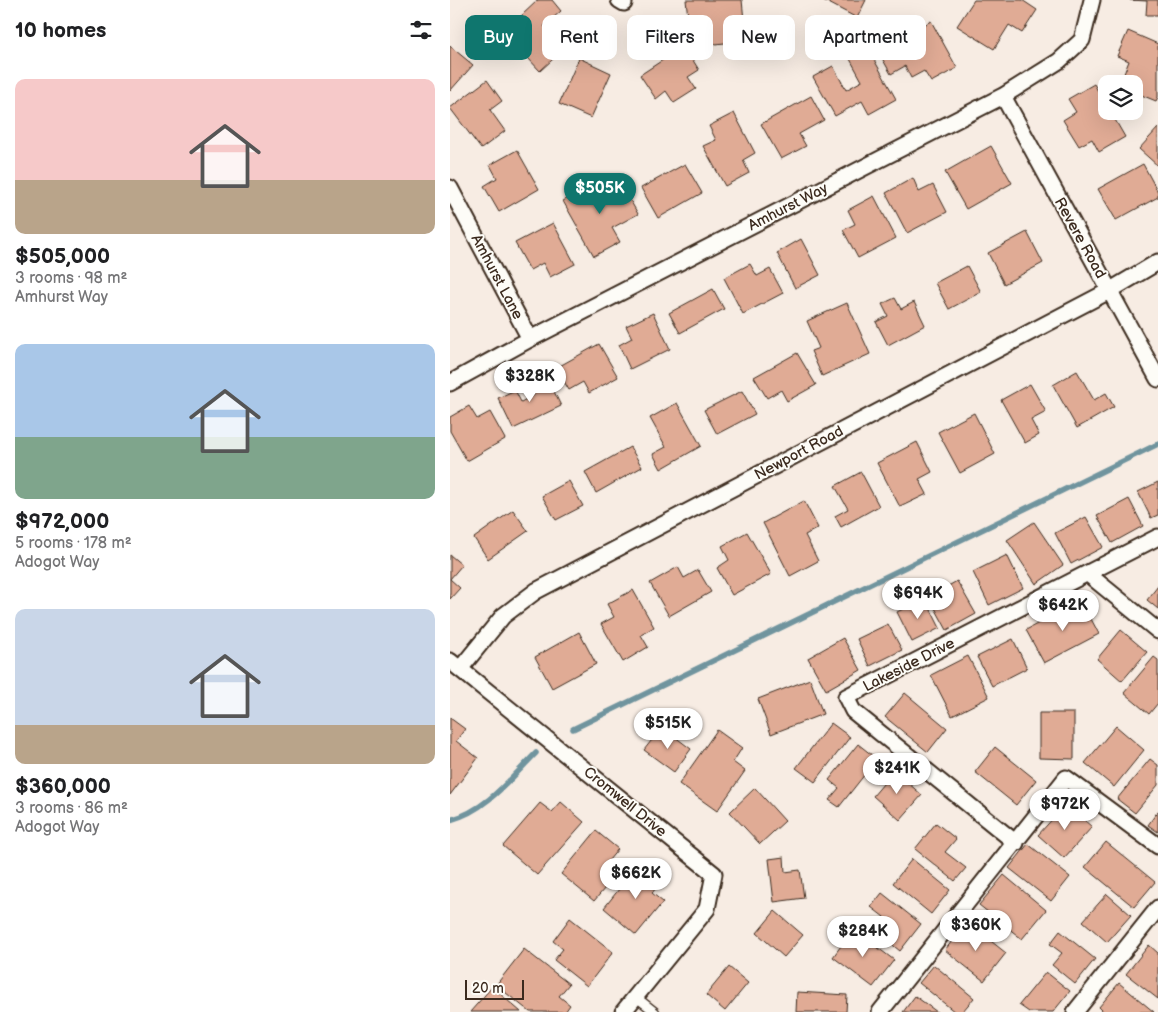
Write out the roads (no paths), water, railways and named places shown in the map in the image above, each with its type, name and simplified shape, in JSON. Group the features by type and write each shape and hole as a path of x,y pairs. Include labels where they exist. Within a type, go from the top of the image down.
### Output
{"street":[{"name":"Amhurst Way","path":"450,383 530,339 1003,96 1059,61 1082,40 1092,0"},
{"name":"Revere Road","path":"1003,96 1158,379"},
{"name":"Amhurst Lane","path":"450,188 530,339"},
{"name":"Newport Road","path":"455,665 503,616 536,591 1109,291 1158,262"},
{"name":"Lakeside Drive","path":"1016,843 853,711 846,696 1158,537"},
{"path":"1088,574 1158,632"},
{"name":"Cromwell Drive","path":"455,665 714,874 707,909 636,997"},
{"path":"880,1012 1066,778 1158,846"},
{"path":"1075,1012 1158,908"},
{"path":"623,1012 636,997"}],"lane":[{"path":"636,997 655,1012"}],"waterway":[{"path":"573,729 1158,444"},
{"path":"450,820 463,816 486,801 507,783 536,753"}]}
